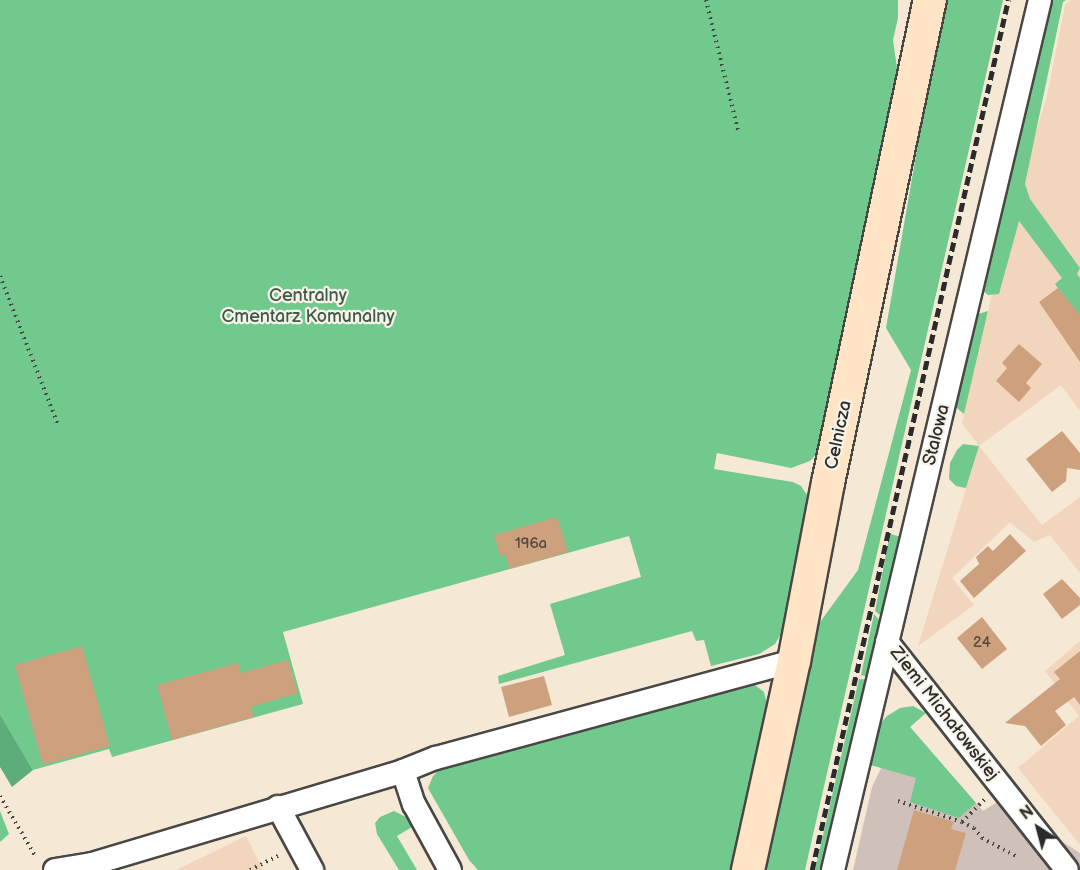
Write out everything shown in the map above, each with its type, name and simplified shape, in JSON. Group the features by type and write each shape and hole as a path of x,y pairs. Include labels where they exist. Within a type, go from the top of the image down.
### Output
{"street":[{"name":"Celnicza","path":"748,870 794,661 828,483 930,0"},
{"name":"Stalowa","path":"833,870 1040,0"},
{"name":"Ziemi Michałowskiej","path":"887,642 1067,870"},
{"path":"46,865 93,867 278,807 403,771 436,758 794,661"},
{"path":"403,771 414,804 450,870"},
{"path":"278,807 312,870"}],"path":[{"path":"706,0 738,130"},
{"path":"0,276 58,424"},
{"path":"962,822 999,784"},
{"path":"0,796 46,865"},
{"path":"898,801 962,822 974,828 982,838 1017,857"},
{"path":"250,870 298,844"}],"shaded area":[{"path":"1071,0 1080,0 1080,411 1061,385 979,446 962,423 1013,205 1047,96 1065,5"},
{"path":"979,446 1042,525 1080,497 1080,573 1050,535 1034,542 1010,522 952,578 974,605 918,646"},
{"path":"1080,641 1080,845 1018,768 1079,716 1045,671"},
{"path":"910,727 983,811 999,801 1080,853 1080,870 853,870 872,787 896,737"},
{"path":"246,836 263,870 176,870"}],"green space":[{"name":"Centralny Cmentarz Komunalny","path":"0,0 898,0 898,18 893,40 898,75 823,447 810,461 791,468 717,453 714,469 793,482 801,486 809,498 810,506 787,624 775,644 759,654 711,666 704,640 696,641 692,631 499,684 498,676 565,655 550,604 641,577 629,536 283,632 303,704 112,757 109,749 33,770 0,714"},
{"path":"943,0 1003,0 805,870 762,870 815,629 858,570 911,370 886,328"},
{"path":"1050,0 1066,0 1063,2 1025,184 1030,199 1080,268 1077,274 1080,278 1080,319 1055,284 1062,278 1019,221 999,294 988,295 981,289"},
{"path":"988,311 964,414 957,408 954,401 975,315"},
{"path":"963,444 979,446 966,488 956,486 949,479 950,463"},
{"path":"890,534 902,537 885,619 875,611"},
{"path":"874,614 883,624 873,678 861,675"},
{"path":"859,679 871,680 822,870 815,870"},
{"path":"751,682 764,692 768,707 733,870 478,870 469,860 428,788 433,776 443,766"},
{"path":"913,706 926,713 910,727 976,803 959,818 910,802 916,778 867,764 877,727 887,716 900,708"},
{"path":"0,714 33,770 12,787 0,767"},
{"path":"0,811 9,834 0,842"},
{"path":"394,811 406,817 412,827 397,836 417,870 399,870 377,834 375,823 380,817"}],"building":[{"path":"1058,288 1080,315 1080,362 1039,302"},
{"path":"1019,344 1042,364 1026,383 1031,388 1019,402 996,381 1007,368 1002,363"},
{"path":"1062,431 1080,453 1080,470 1067,468 1066,481 1052,492 1026,459"},
{"path":"557,517 568,552 510,569 505,554 500,556 494,535"},
{"path":"1010,534 1026,551 974,598 960,581 979,564 976,557 988,546 993,551"},
{"path":"1062,579 1080,598 1080,605 1062,619 1043,594"},
{"path":"982,617 1007,649 982,669 957,638"},
{"path":"82,646 110,746 43,765 15,665"},
{"path":"1080,651 1080,705 1074,697 1055,711 1066,725 1041,746 1025,726 1005,723 1060,679 1054,672"},
{"path":"288,660 298,693 251,707 254,717 172,740 157,685 238,663 241,673"},
{"path":"544,676 552,705 509,717 501,687"},
{"path":"914,810 954,822 951,829 966,833 955,870 897,870"}],"railway":[{"path":"812,870 1008,0"}]}
